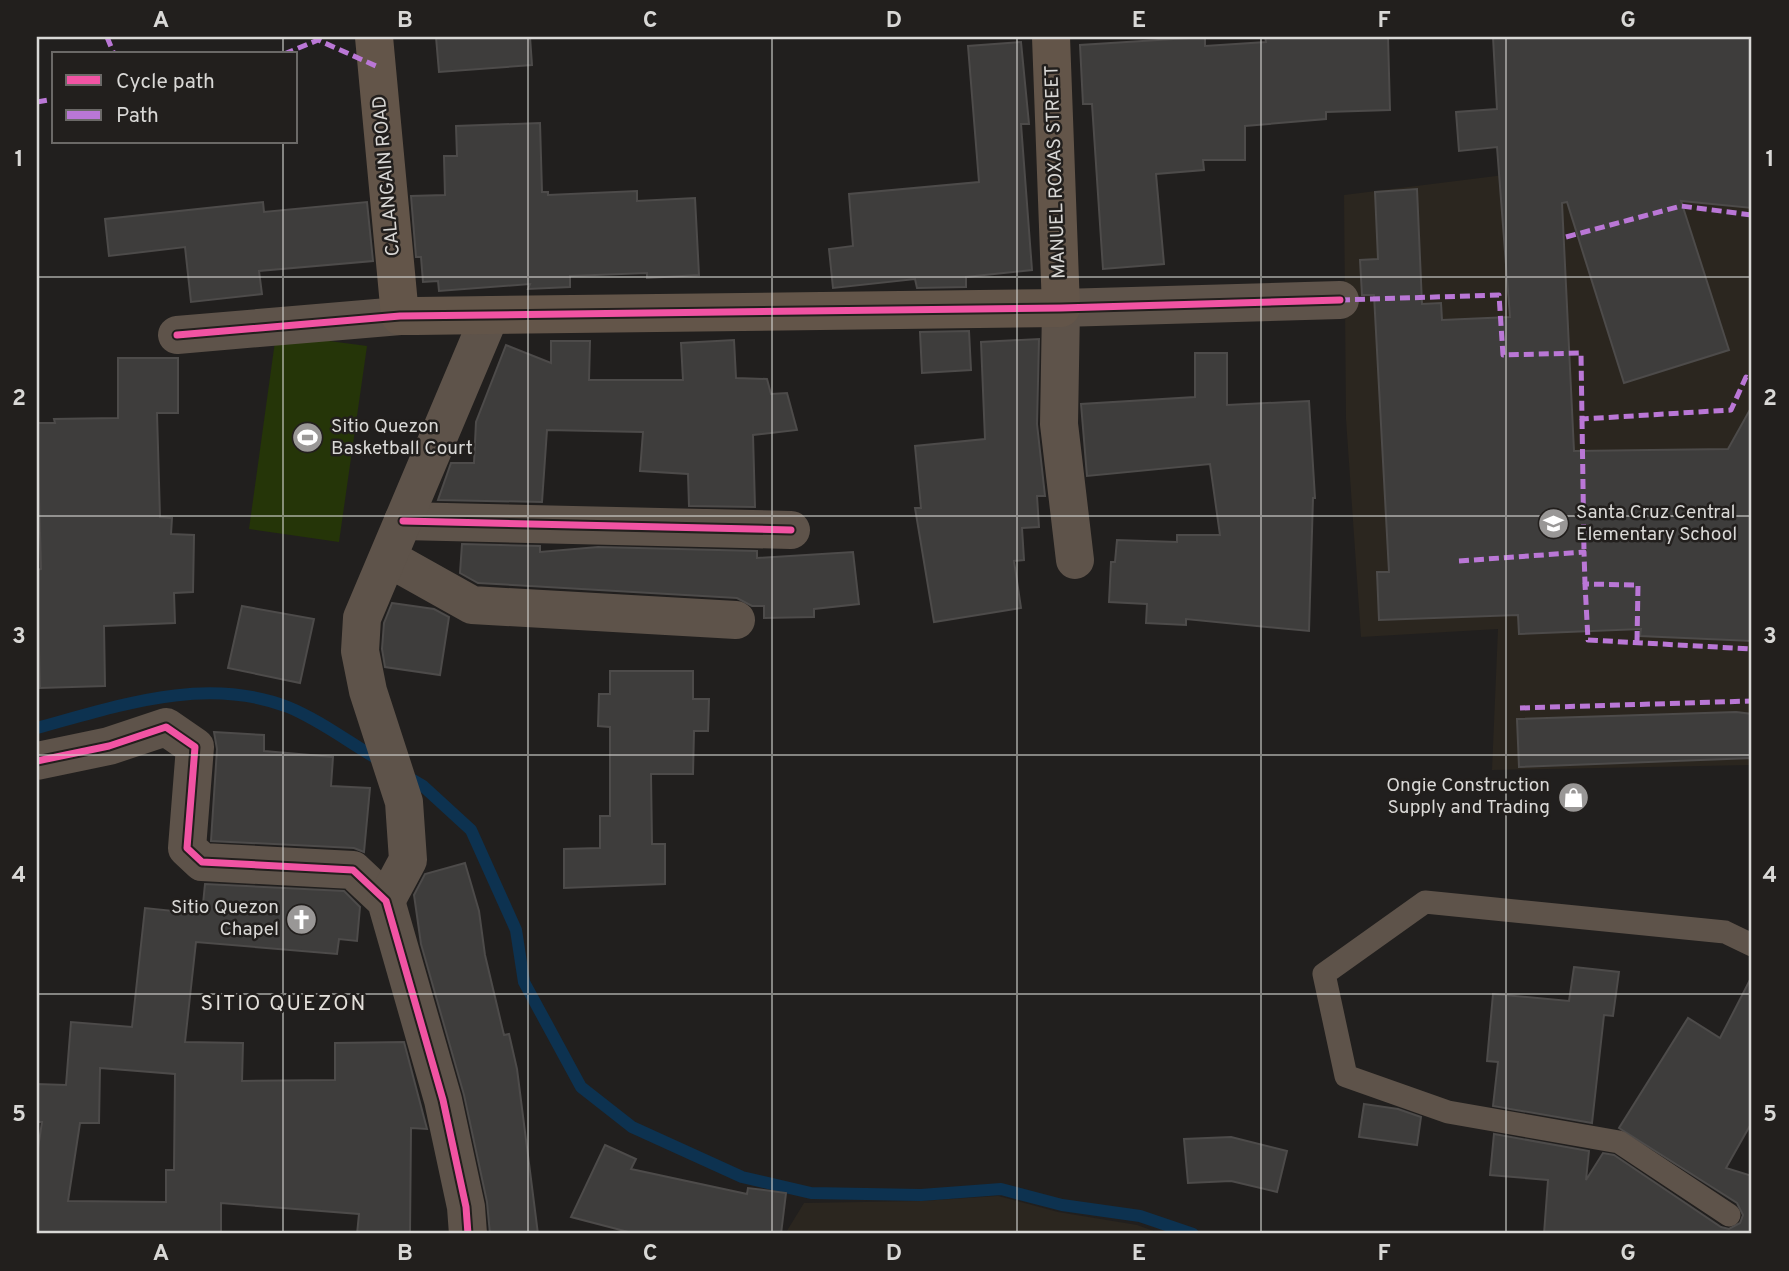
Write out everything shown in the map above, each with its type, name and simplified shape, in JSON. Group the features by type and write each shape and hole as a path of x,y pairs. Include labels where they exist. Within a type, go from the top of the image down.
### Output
{"street":[{"name":"CALANGAIN ROAD","path":"374,37 400,316"},
{"name":"MANUEL ROXAS STREET","path":"1051,37 1061,308"},
{"path":"177,335 400,316 1061,308 1340,300"},
{"path":"1061,308 1059,424 1075,560"},
{"path":"386,901 408,860 404,802 368,691 360,651 362,618 490,316"},
{"path":"403,521 790,530"},
{"path":"388,558 472,605 736,620"},
{"path":"37,761 109,746 166,727 195,747 187,848 202,862 353,870 386,901 443,1100 466,1207 468,1234"}],"lane":[{"path":"1729,1215 1619,1142 1448,1112 1346,1076 1324,974 1424,902 1725,932 1752,945"}],"shaded area":[{"name":"Santa Cruz Central Elementary School","path":"1752,112 1752,765 1492,770 1498,629 1361,637 1346,419 1344,195 1527,172 1739,120"},
{"path":"998,1196 1058,1212 1137,1225 1162,1234 785,1234 804,1203 922,1201"}],"green space":[{"name":"Sitio Quezon Basketball Court","path":"276,334 367,346 339,542 249,529"}],"building":[{"path":"436,37 530,37 532,65 439,72"},
{"path":"1205,37 1205,46 1266,42 1265,37 1388,37 1390,110 1326,112 1326,119 1245,126 1245,160 1203,160 1204,170 1156,174 1164,264 1103,269 1092,104 1083,104 1080,45"},
{"name":"Santa Cruz Central Elementary School","path":"1493,37 1752,37 1752,208 1681,201 1729,350 1624,383 1567,202 1562,203 1574,451 1728,449 1752,406 1752,641 1640,636 1641,629 1519,634 1518,615 1379,620 1377,572 1389,572 1374,295 1362,295 1360,260 1378,259 1375,192 1417,189 1422,304 1441,303 1442,320 1510,317 1497,147 1459,151 1456,112 1497,109"},
{"path":"1021,42 1029,124 1021,124 1032,270 966,277 966,287 917,288 915,279 833,288 829,249 853,246 849,194 979,182 968,46"},
{"path":"540,123 542,192 548,192 548,195 637,191 637,201 695,198 699,275 647,278 647,273 570,276 570,287 528,289 530,284 439,291 438,281 423,282 421,257 416,257 411,196 445,195 444,156 457,156 456,126"},
{"path":"263,202 264,212 367,202 373,261 259,271 262,294 191,302 185,247 109,256 105,219"},
{"path":"969,331 971,370 922,373 920,332"},
{"path":"1039,339 1037,424 1045,496 1037,496 1039,527 1022,528 1024,560 1014,561 1021,608 934,622 915,508 921,508 915,446 985,439 981,342"},
{"path":"734,340 736,378 767,379 771,394 787,393 797,430 753,435 755,507 689,506 688,474 640,471 643,432 547,430 542,502 438,500 451,463 474,463 476,422 506,345 551,363 551,341 590,341 589,380 683,380 681,343"},
{"path":"1195,353 1227,353 1227,405 1309,401 1315,498 1309,631 1186,619 1186,625 1146,623 1147,604 1109,602 1111,562 1115,562 1117,540 1177,542 1177,535 1220,535 1210,464 1087,476 1081,404 1195,397"},
{"path":"118,358 178,358 178,413 157,413 160,517 172,518 171,534 194,535 193,592 174,593 175,623 104,626 105,686 40,688 37,570 41,569 37,423 55,423 54,419 118,418"},
{"path":"462,544 540,546 540,552 598,547 757,551 757,558 853,552 859,604 814,609 814,617 764,618 764,606 752,606 737,598 478,583 460,573"},
{"path":"392,603 434,609 449,617 440,675 385,667 382,649 384,623"},
{"path":"242,606 314,619 300,683 228,668"},
{"path":"610,671 693,671 693,699 709,699 708,731 694,731 693,774 651,774 652,844 665,844 665,884 564,888 564,849 600,848 600,816 610,816 610,727 598,726 599,694 610,694"},
{"path":"1736,712 1752,714 1752,758 1519,767 1517,719"},
{"path":"214,732 264,735 264,751 333,757 331,786 370,788 364,852 354,848 211,841 217,749"},
{"path":"465,863 479,911 485,955 504,1035 509,1034 517,1069 538,1234 490,1234 487,1202 464,1095 421,944 414,895 425,874"},
{"path":"205,884 344,891 360,907 357,941 339,939 337,954 196,942 185,1042 243,1043 242,1081 335,1080 335,1043 404,1042 427,1129 411,1128 410,1234 357,1234 359,1214 221,1203 221,1234 37,1234 37,1155 42,1122 37,1122 37,1084 66,1085 71,1022 132,1027 145,908 202,914","holes":["100,1068 175,1074 174,1170 166,1170 166,1202 68,1201 80,1123 99,1123"]},
{"path":"1574,967 1619,972 1613,1016 1604,1015 1592,1123 1493,1106 1498,1062 1487,1061 1493,994 1569,1001"},
{"path":"1752,976 1752,1122 1726,1168 1752,1176 1752,1234 1544,1234 1548,1180 1490,1175 1494,1134 1589,1151 1586,1180 1603,1153 1614,1155 1721,1227 1729,1229 1740,1223 1743,1215 1737,1203 1619,1128 1688,1018 1720,1038"},
{"path":"1364,1104 1398,1109 1421,1117 1417,1145 1359,1137"},
{"path":"1231,1137 1287,1151 1277,1192 1231,1181 1188,1183 1184,1139"},
{"path":"605,1145 636,1159 631,1169 747,1194 748,1188 786,1193 781,1234 636,1234 571,1217"}],"waterway":[{"path":"37,728 162,697 225,694 257,698 300,712 381,761"},
{"path":"406,776 423,786 471,830 516,930 524,982 581,1087 632,1127 742,1177 811,1193 921,1195 1001,1189 1062,1205 1140,1216 1193,1234"}],"marked path":[{"path":"107,37 113,52"},
{"path":"289,52 318,40 376,66"},
{"path":"37,102 52,99"},
{"path":"1566,237 1681,206 1752,215"},
{"path":"1340,300 1499,295 1503,355 1581,353 1582,419 1731,410 1746,377 1752,380"},
{"path":"1582,419 1584,552"},
{"path":"1459,561 1584,552 1585,584"},
{"path":"1637,641 1638,585 1585,584 1588,640 1752,649"},
{"path":"1520,708 1752,701"}],"cycle path":[{"path":"177,335 400,316 1061,308 1340,300"},
{"path":"403,521 791,530"},
{"path":"37,761 109,746 166,727 195,747 187,848 202,862 353,870 386,901 443,1100 466,1207 468,1234"}],"place":[{"name":"Sitio Quezon Basketball Court","path":"308,438"},
{"name":"Santa Cruz Central Elementary School","path":"1553,524"},
{"name":"Ongie Construction Supply and Trading","path":"1573,797"},
{"name":"Sitio Quezon Chapel","path":"302,919"}],"district":[{"name":"SITIO QUEZON","path":"284,1004"}]}
